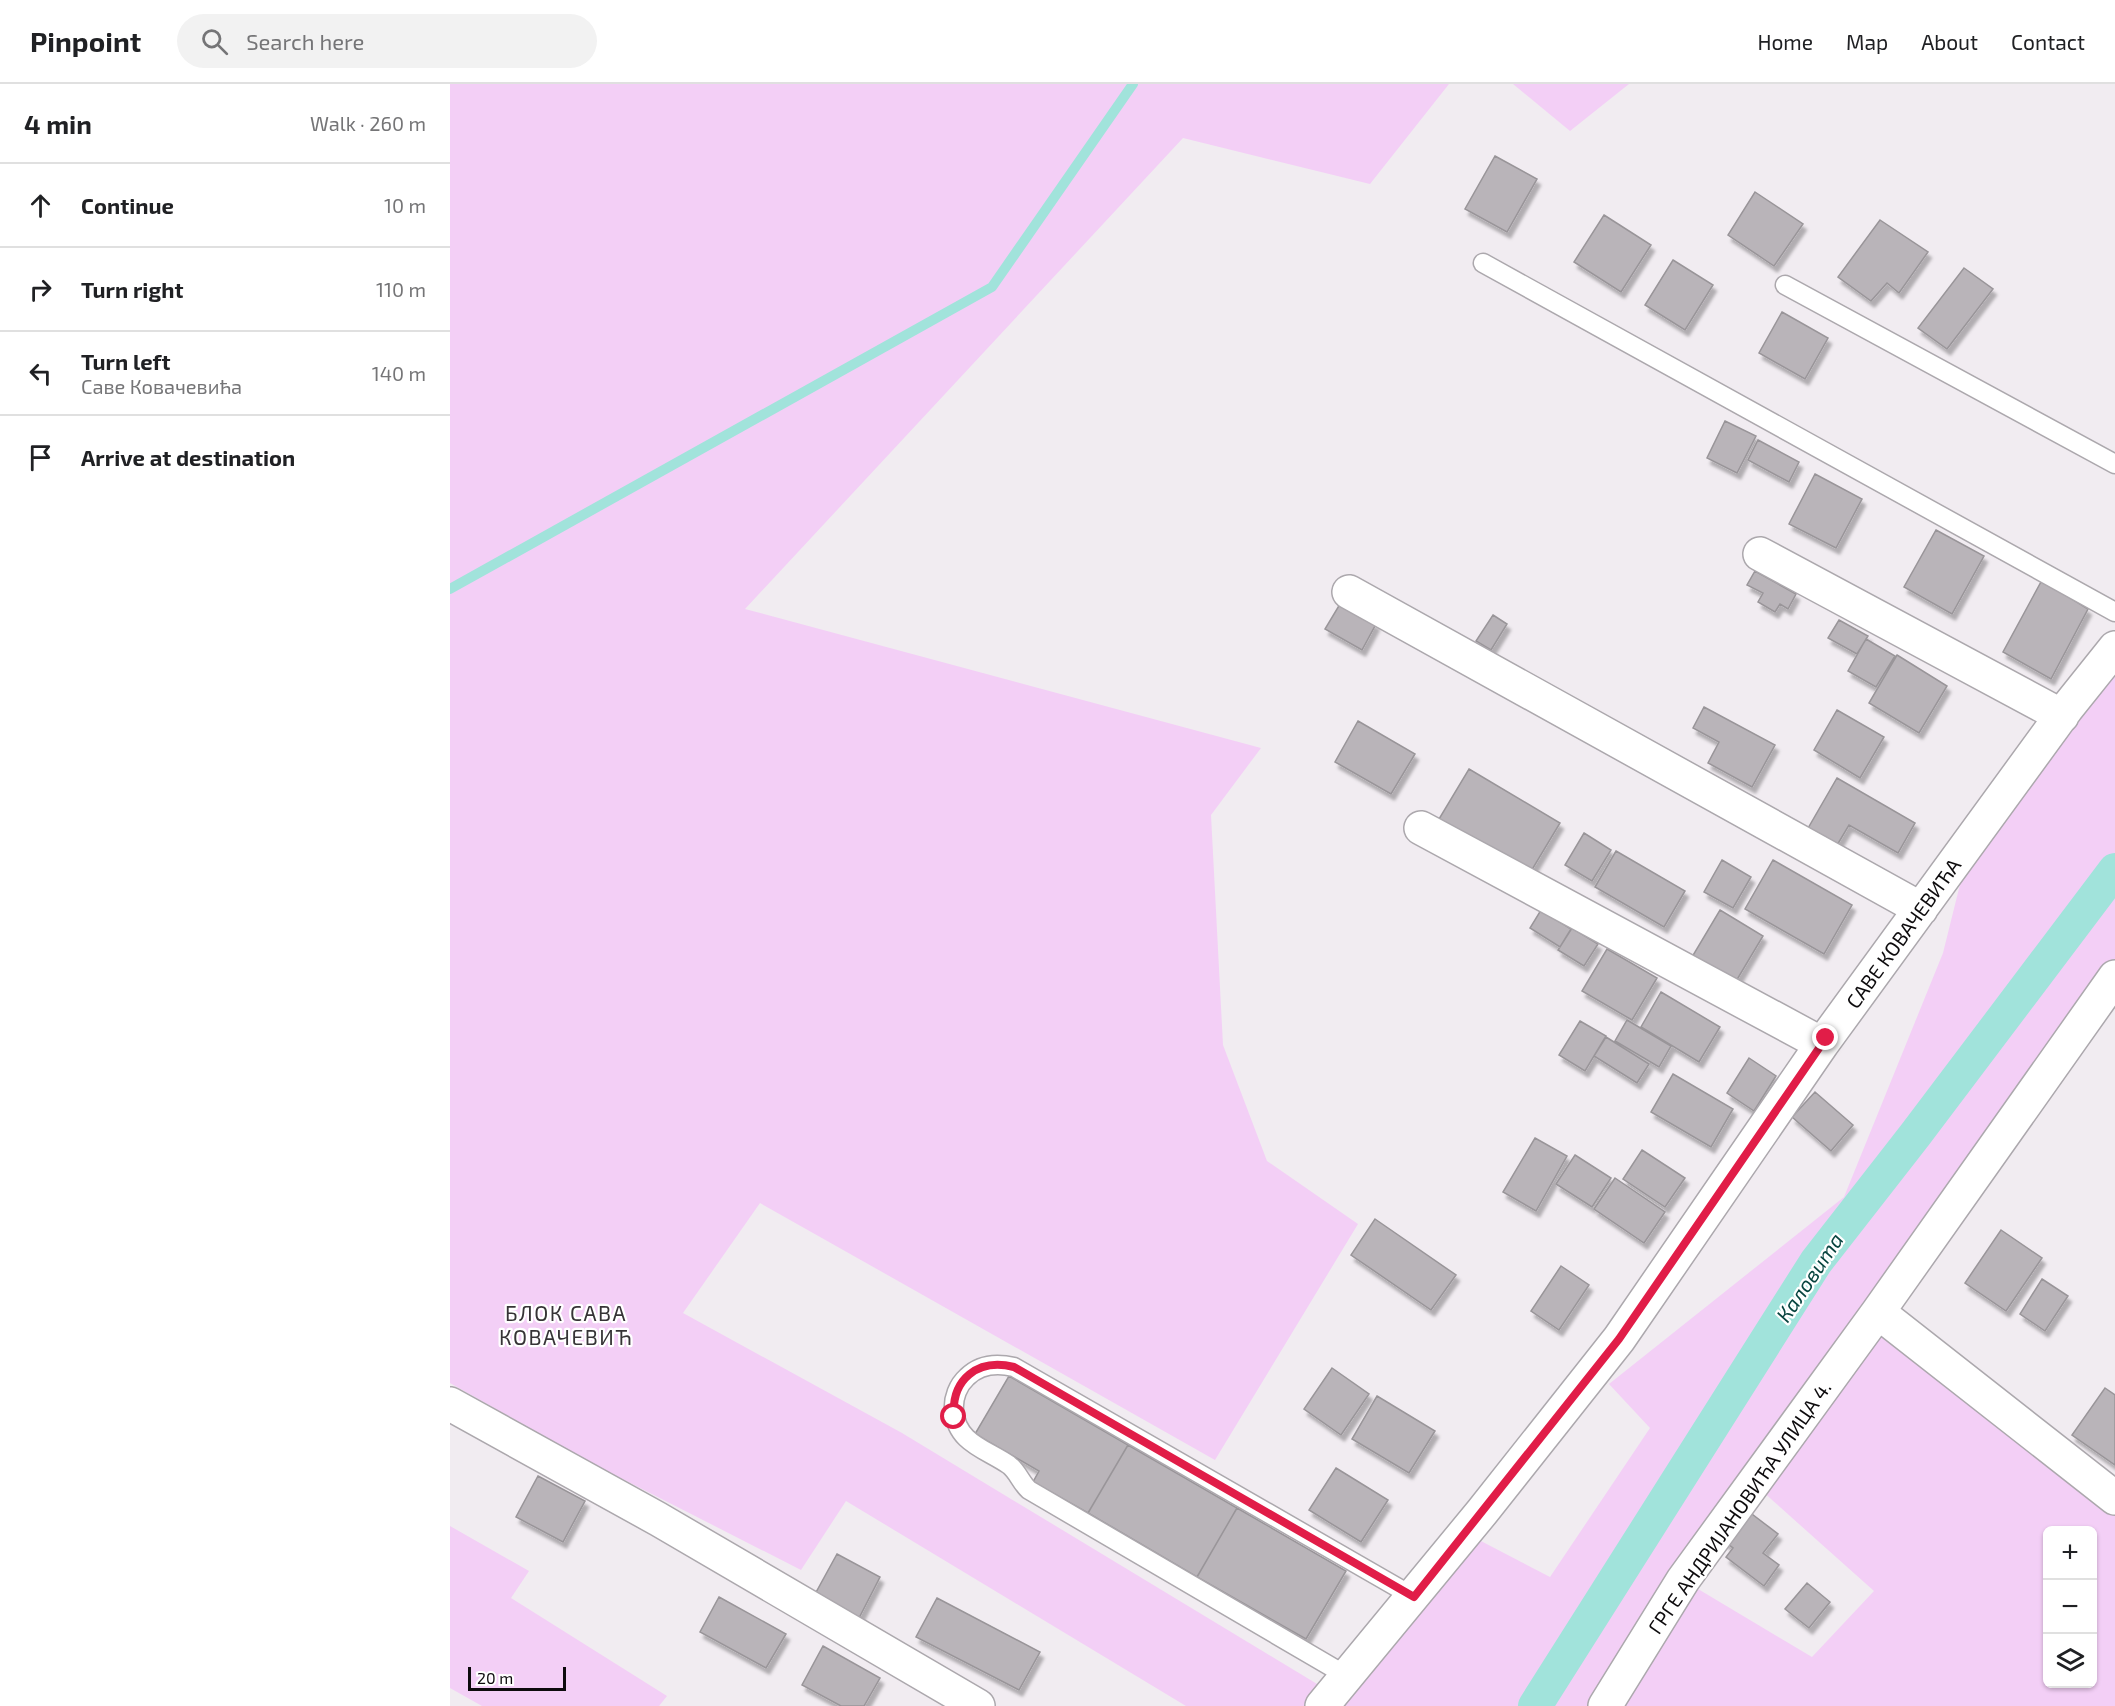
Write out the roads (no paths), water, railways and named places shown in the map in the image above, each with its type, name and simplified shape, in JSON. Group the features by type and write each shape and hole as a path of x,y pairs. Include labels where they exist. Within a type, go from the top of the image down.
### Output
{"street":[{"path":"1760,554 2061,716"},
{"path":"1349,592 1921,909"},
{"name":"САВЕ КОВАЧЕВИЋА","path":"1322,1706 1414,1597 1619,1339 1822,1044 2061,716 2115,648"},
{"path":"1421,828 1822,1044"},
{"name":"ГРГЕ АНДРИЈАНОВИЋА УЛИЦА 4.","path":"1605,1706 1683,1580 1878,1311 2115,977"},
{"path":"1878,1311 2115,1498"},
{"path":"450,1404 658,1519 978,1706"}],"lane":[{"path":"1483,263 2115,612"},
{"path":"1785,285 2115,464"},
{"path":"1347,1676 1029,1490 1010,1466 970,1443 957,1427 953,1406 955,1396 965,1378 983,1366 993,1364 1014,1367 1414,1597"}],"waterway":[{"path":"450,589 992,287 1133,84"},
{"name":"Каловита","path":"1535,1706 1816,1262 2115,870"}],"district":[{"name":"БЛОК САВА КОВАЧЕВИЋ","path":"566,1324"}]}
